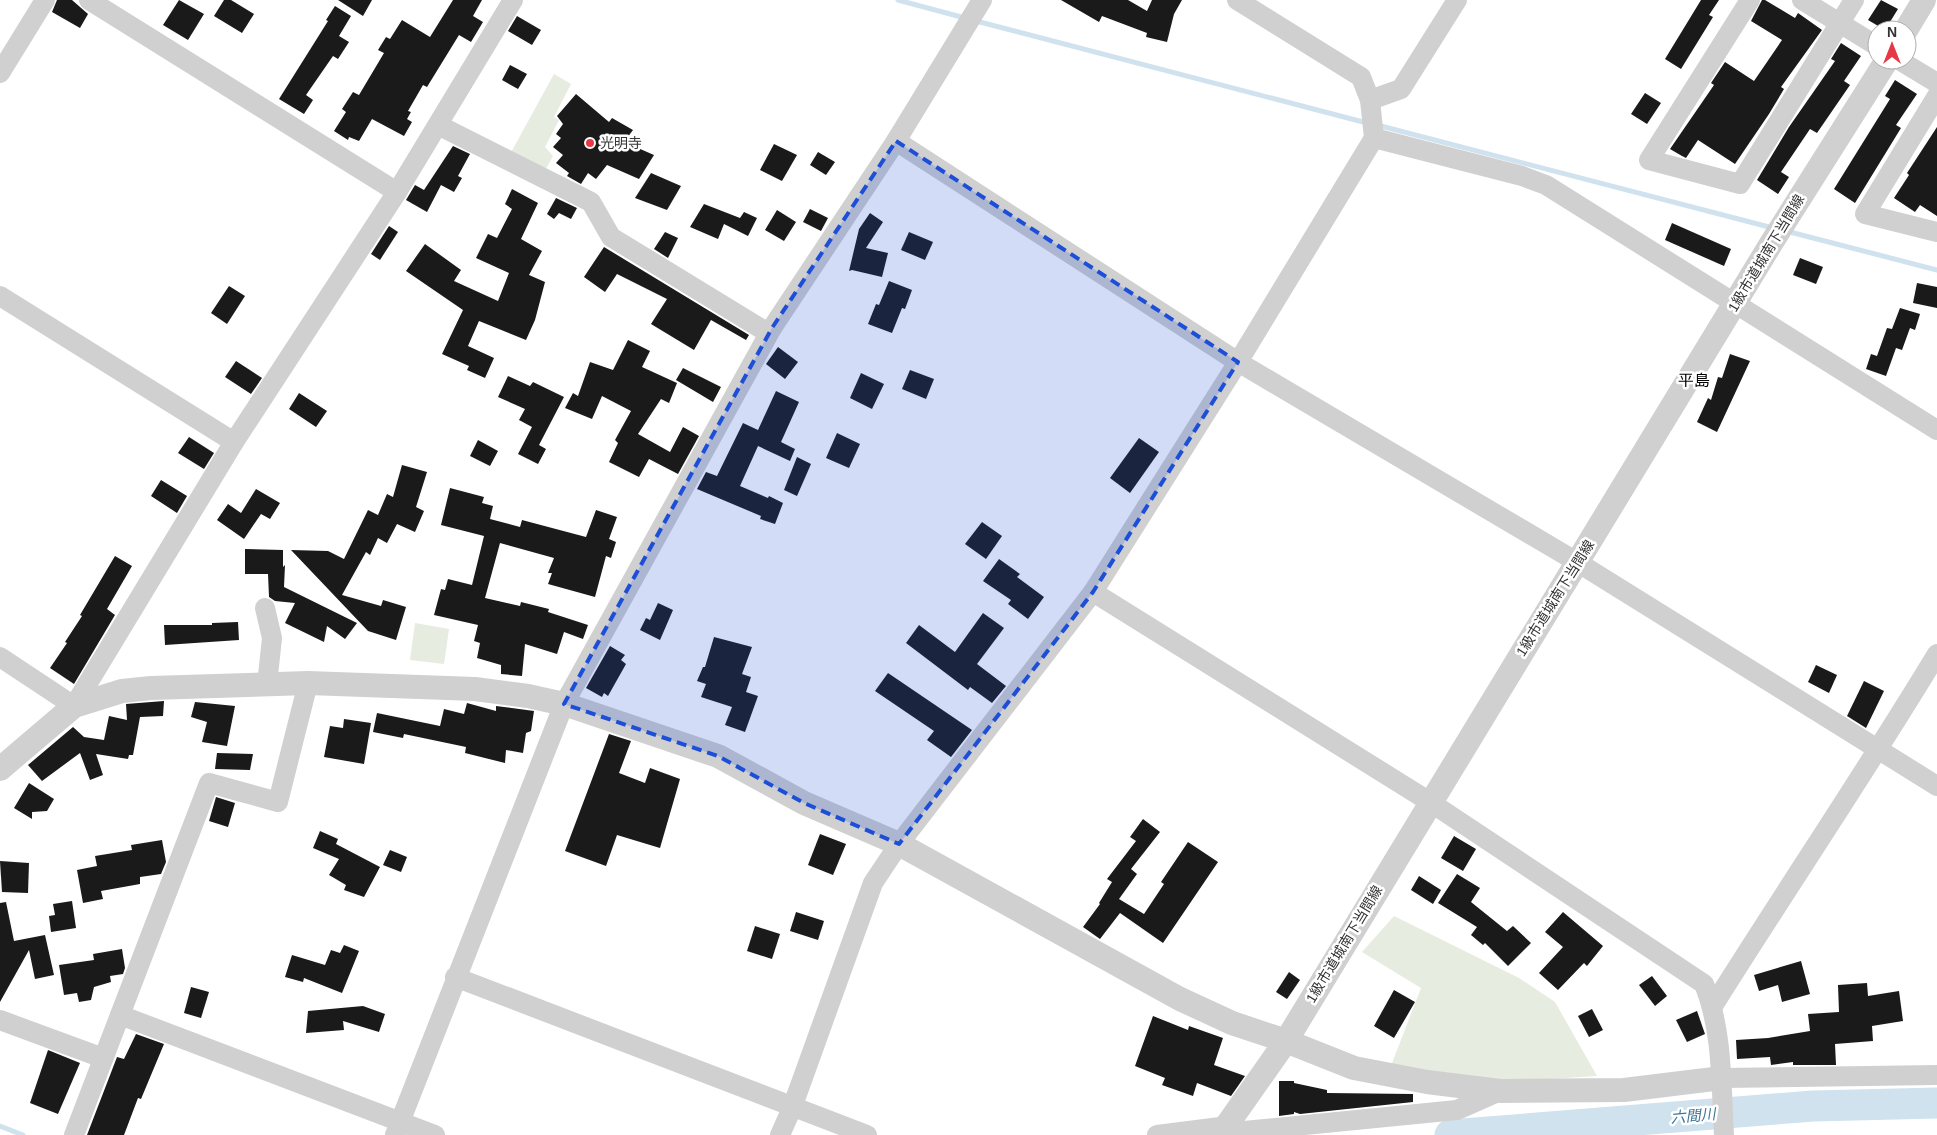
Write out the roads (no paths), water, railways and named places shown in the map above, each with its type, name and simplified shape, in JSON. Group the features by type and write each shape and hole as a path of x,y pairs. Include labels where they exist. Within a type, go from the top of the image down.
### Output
{"street":[{"path":"0,73 46,0"},
{"path":"89,0 397,192"},
{"path":"0,769 74,706 234,442 397,192 512,0"},
{"path":"780,1135 792,1108 873,883 899,844 1093,592 1238,362 1374,138 1370,100 1361,78 1237,0"},
{"path":"1370,100 1401,89 1457,0"},
{"path":"1750,0 1649,160 1740,184 1854,0"},
{"path":"1802,0 1867,40"},
{"path":"1912,20 1924,0"},
{"path":"397,1128 564,704 772,328 896,141 980,3"},
{"name":"1級市道城南下当間線","path":"1228,1132 1286,1041 1772,242 1881,70"},
{"path":"1916,70 1937,83"},
{"path":"1937,96 1865,214 1937,232"},
{"path":"438,125 590,202 611,237 765,331 772,328"},
{"path":"1374,138 1522,176 1546,185 1734,305 1937,430"},
{"path":"896,141 1238,362 1577,562 1937,786"},
{"path":"0,296 234,442"},
{"path":"1093,592 1430,802 1704,984 1713,1006 1722,1083 1724,1132"},
{"path":"265,608 272,638 266,685"},
{"path":"1713,1006 1796,874 1879,751 1937,654"},
{"path":"0,657 74,706"},
{"path":"74,706 122,691 308,684 475,689 528,696 564,704 718,756 804,803 899,844 1180,999 1232,1023 1286,1041 1354,1068 1427,1082 1500,1091 1624,1090 1722,1083 1937,1075"},
{"path":"74,1135 209,783 278,802 308,684"},
{"path":"455,977 792,1108 867,1135"},
{"path":"120,1015 397,1128 435,1135"},
{"path":"0,1020 103,1058"},
{"path":"1157,1135 1244,1131 1457,1110 1500,1091"}],"waterway":[{"path":"898,0 965,18"},
{"path":"976,21 1367,123"},
{"path":"1377,125 1773,228"},
{"path":"1786,231 1937,270"},
{"name":"六間川","path":"1450,1135 1813,1106 1937,1103"},
{"path":"0,1126 23,1135"}],"place":[{"name":"光明寺","path":"590,143"}],"district":[{"name":"平島","path":"1694,380"}]}
